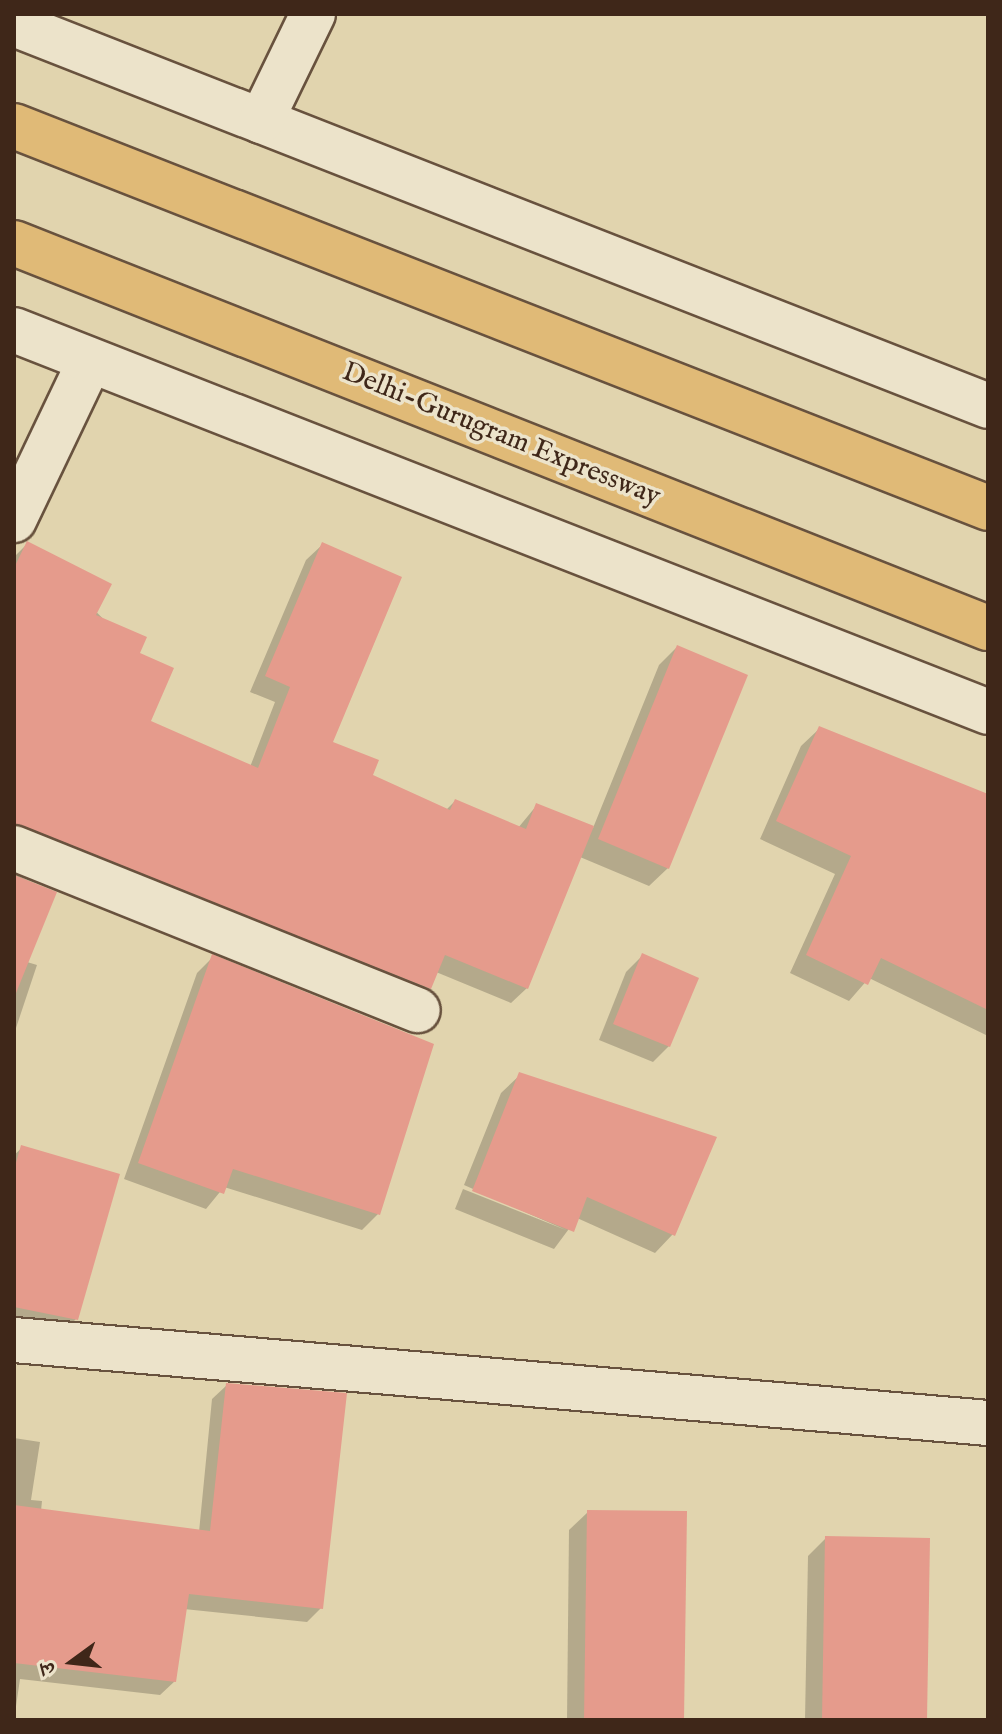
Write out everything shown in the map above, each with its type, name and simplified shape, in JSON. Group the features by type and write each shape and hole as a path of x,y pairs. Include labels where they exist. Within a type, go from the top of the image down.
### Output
{"highway":[{"path":"14,126 988,508"},
{"name":"Delhi-Gurugram Expressway","path":"14,243 988,628"}],"main road":[{"path":"261,121 313,14"},
{"path":"14,24 988,406"},
{"path":"14,330 988,712"},
{"path":"14,520 90,361"},
{"path":"14,848 418,1010"},
{"path":"14,1340 988,1423"}],"building":[{"path":"27,541 112,584 96,615 147,637 140,653 174,668 151,721 258,768 290,687 265,676 322,542 402,577 333,742 379,760 373,775 450,810 455,799 526,829 536,803 594,826 528,989 445,955 431,989 14,824 14,568"},
{"path":"677,645 748,675 669,869 598,839"},
{"path":"819,726 988,794 988,1010 881,958 868,985 806,955 851,856 776,821"},
{"path":"14,875 57,892 16,993 14,993"},
{"path":"642,953 699,978 670,1047 613,1024"},
{"path":"212,954 434,1044 380,1215 233,1169 224,1194 138,1163"},
{"path":"519,1072 717,1137 675,1236 587,1197 574,1232 472,1191"},
{"path":"21,1145 120,1174 78,1320 14,1307 14,1170"},
{"path":"226,1383 347,1393 323,1609 189,1594 176,1682 14,1663 14,1505 210,1531"},
{"path":"587,1510 687,1511 684,1720 584,1720"},
{"path":"825,1536 930,1538 927,1720 822,1720"}]}
